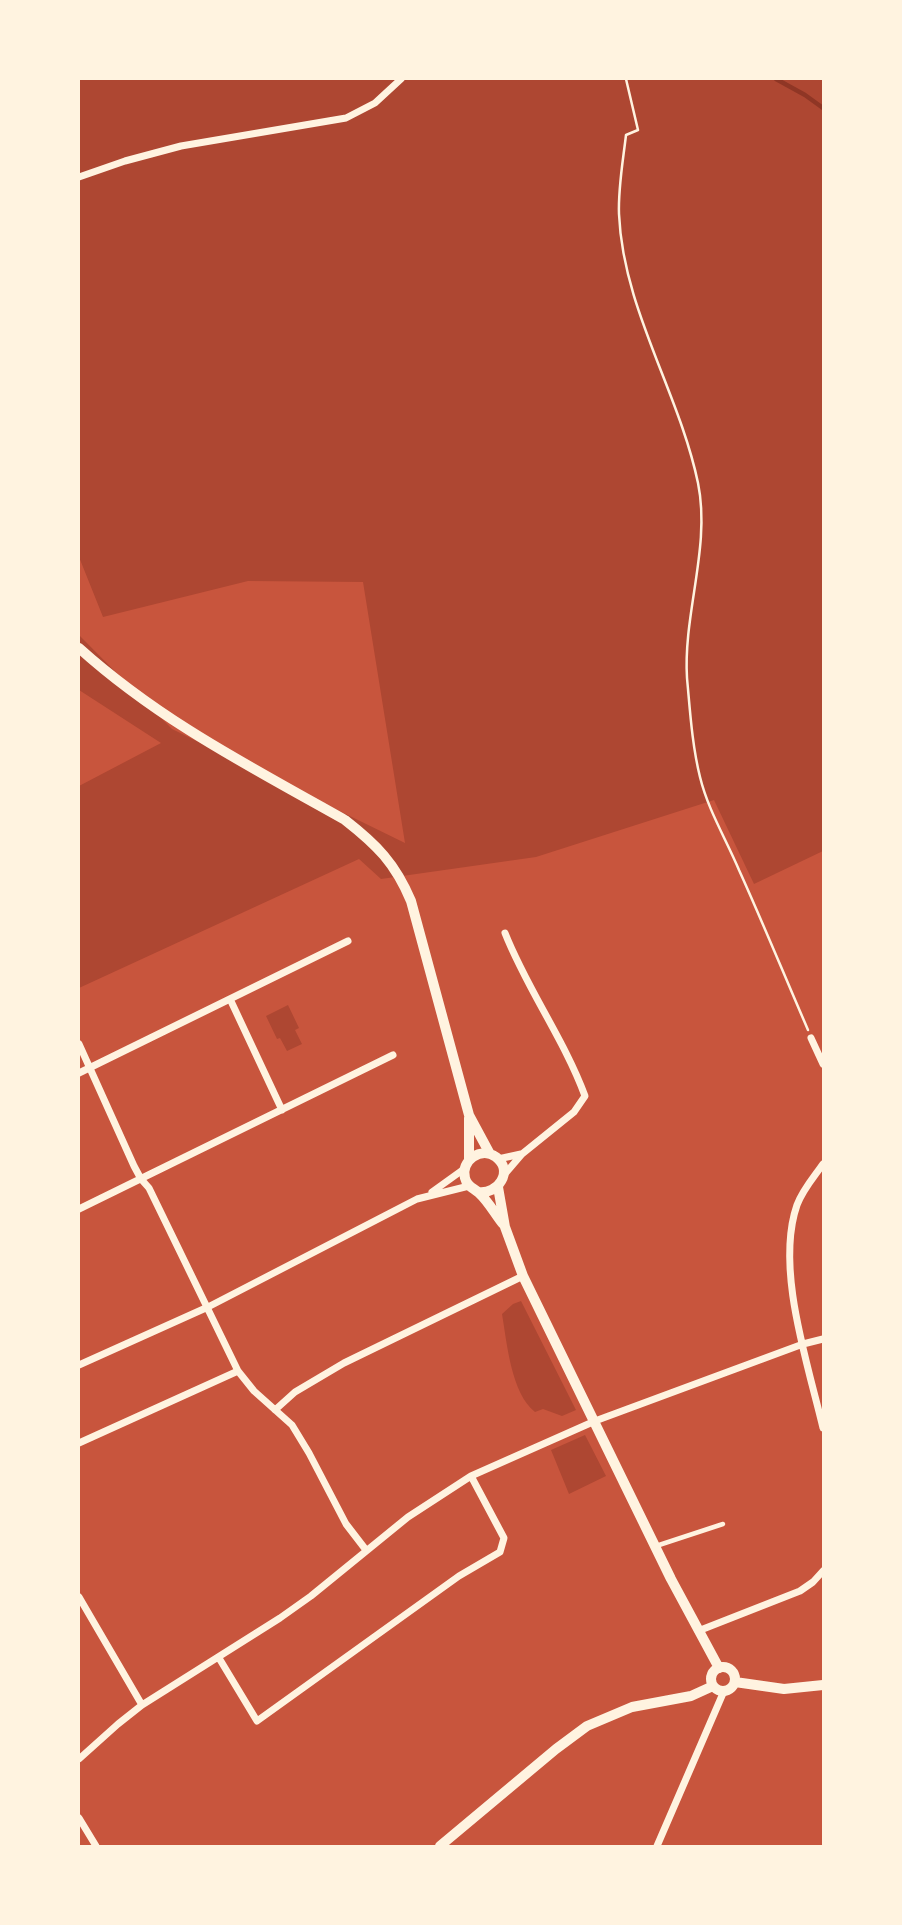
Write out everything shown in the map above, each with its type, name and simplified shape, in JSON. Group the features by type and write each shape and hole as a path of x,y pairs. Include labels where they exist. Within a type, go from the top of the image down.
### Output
{"street":[{"path":"79,177 181,146 346,118 375,103 401,79"},
{"path":"79,648 144,702 190,733 345,820 367,836 396,869 411,901 469,1115 494,1157 502,1165 500,1181 505,1227 523,1276 586,1408 719,1668"},
{"path":"79,1364 208,1307 388,1212 429,1195 473,1189 489,1192 522,1154 574,1112 585,1096 575,1070 505,933"},
{"path":"79,1073 348,941"},
{"path":"229,999 282,1110"},
{"path":"811,1038 823,1064"},
{"path":"79,1044 141,1179 149,1188 239,1371 254,1391 292,1425 346,1524 366,1550"},
{"path":"79,1209 393,1055"},
{"path":"469,1115 464,1178 505,1227"},
{"path":"429,1195 480,1153 494,1157 522,1154"},
{"path":"823,1164 797,1205 789,1244 792,1292 823,1428"},
{"path":"275,1410 295,1392 344,1363 523,1276"},
{"path":"79,1759 142,1705 219,1658 311,1596 408,1517 471,1476 595,1421 823,1339"},
{"path":"79,1443 239,1371"},
{"path":"219,1658 257,1721 459,1576 500,1552 505,1538 471,1476"},
{"path":"698,1631 800,1591 823,1571"},
{"path":"79,1598 142,1705"},
{"path":"440,1846 587,1726 632,1707 719,1689 731,1689 735,1682 732,1670 725,1667 719,1668 712,1675 719,1689 657,1846"},
{"path":"735,1682 784,1689 823,1685"},
{"path":"79,1818 96,1846"}],"lane":[{"path":"656,1547 723,1524"}],"path":[{"path":"626,79 638,130 626,135 619,214 627,264 640,313 685,435 698,485 701,531 687,675 700,778 709,807 738,866 811,1038"}],"shaded area":[{"path":"79,79 823,79 823,851 754,884 714,800 536,857 381,879 359,859 79,988 79,786 161,743 79,690 79,635 172,729 405,843 363,582 248,581 103,617 79,557"},
{"path":"288,1005 299,1028 295,1030 302,1044 287,1051 280,1038 277,1039 266,1016"},
{"path":"521,1301 576,1410 562,1416 543,1409 535,1412 520,1393 515,1380 502,1314"},
{"path":"585,1435 606,1476 569,1494 551,1450"}],"waterway":[{"path":"776,79 823,108"}]}
